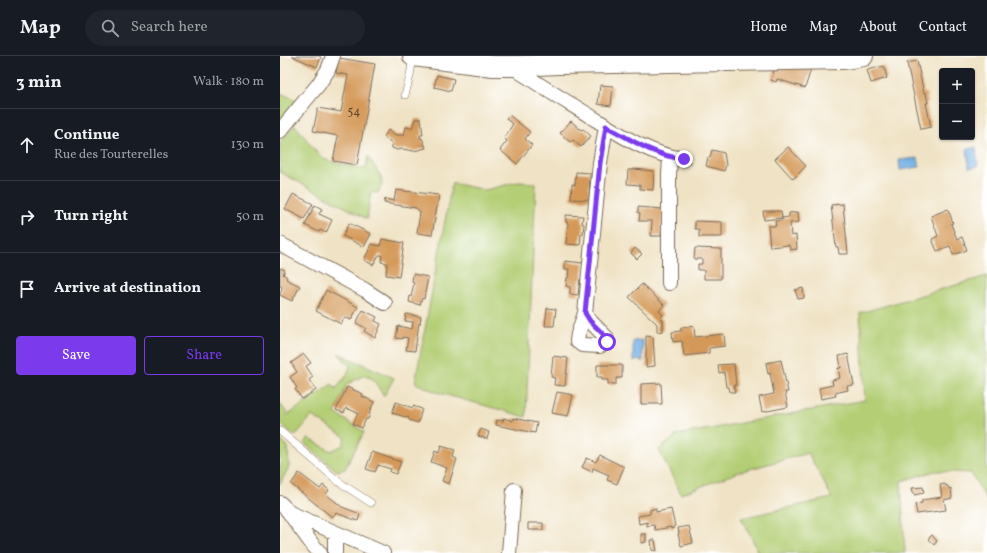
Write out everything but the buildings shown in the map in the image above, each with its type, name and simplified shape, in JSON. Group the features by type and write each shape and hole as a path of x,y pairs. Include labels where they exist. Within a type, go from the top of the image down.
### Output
{"street":[{"path":"280,131 318,86 328,70 333,56"},
{"path":"413,56 494,66 517,66 844,59 863,56"},
{"path":"517,66 520,72 606,126 644,147 670,158 684,159"},
{"path":"585,313 600,163 606,126"},
{"path":"669,283 670,158"},
{"path":"280,244 365,290 385,303"},
{"path":"509,553 514,490"},
{"path":"285,508 335,533 383,553"},
{"path":"285,508 320,553"},
{"path":"335,533 335,553"}],"lane":[{"path":"405,95 413,56"},
{"path":"280,431 339,482 371,503"}],"green space":[{"path":"280,93 297,100 280,120"},
{"path":"295,125 318,154 324,159 366,169 368,156 381,177 382,184 378,193 371,192 367,219 280,172 280,142"},
{"path":"518,182 536,183 526,417 436,392 415,383 452,183 485,190"},
{"path":"987,276 987,501 971,473 935,471 901,481 905,553 759,553 741,518 832,498 808,453 739,472 681,494 659,450 677,435 865,400 860,313"},
{"path":"338,353 394,378 384,396 372,378 363,376 347,384 335,413 364,432 345,469 337,471 304,443 308,438 331,451 343,445 345,437 312,416 295,436 280,423 280,403 288,415 332,384 336,389 347,375 350,366"},
{"path":"280,440 288,447 289,467 280,484"}],"water":[{"path":"976,147 978,166 969,168 967,149"},
{"path":"918,158 920,167 900,170 899,160"},
{"path":"643,340 643,361 633,360 633,341"}],"route":[{"path":"607,342 606,337 590,321 585,313 600,163 606,126 644,147 670,158 684,159"}]}
